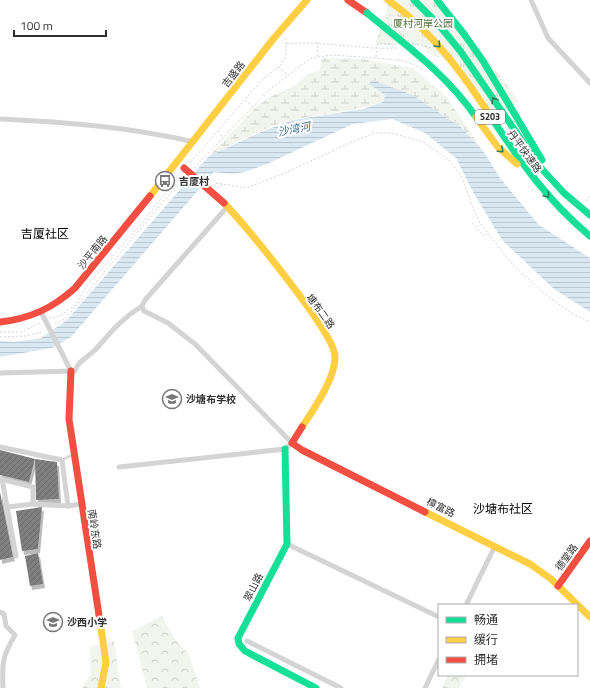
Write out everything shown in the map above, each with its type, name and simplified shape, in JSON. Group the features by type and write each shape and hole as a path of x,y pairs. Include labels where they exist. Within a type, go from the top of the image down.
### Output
{"main road":[{"name":"吉盛路","path":"185,168 194,142 274,38 307,0"},
{"path":"348,0 395,34 437,70 458,92 497,146 529,179"},
{"name":"丹平快速路","path":"388,0 422,28 446,53 529,179 576,225 590,236"},
{"name":"丹平快速路","path":"414,0 445,31 466,58 528,150 550,177 579,207 590,214"},
{"path":"436,0 464,34 482,61 540,158 558,181 590,214"},
{"name":"塘布二路","path":"185,168 226,204 242,222 330,341 335,354 333,367 310,415 292,443"},
{"name":"沙平南路","path":"0,322 23,320 58,304 75,288 185,168"},
{"name":"南岭东路","path":"71,372 70,419 74,454 106,662 101,688"},
{"name":"樟富路","path":"292,443 309,454 530,564 558,586 577,604"},
{"name":"翠山路","path":"284,449 287,544 238,638 239,644 245,651 316,688"},
{"name":"德堂路","path":"558,586 590,541"},
{"name":"樟富路","path":"578,605 590,617"}],"street":[{"path":"531,0 548,38 590,83"},
{"path":"0,119 108,126 151,132 194,142"},
{"path":"0,373 75,372 77,364 96,349 113,328 142,306 145,300 226,204"},
{"path":"119,467 284,449 292,443 195,344 168,323 146,312 142,306"},
{"path":"41,312 71,372"},
{"path":"0,447 62,460 68,506"},
{"path":"16,556 1,479 33,487 34,504"},
{"path":"7,507 34,504 68,506 81,504"},
{"path":"287,544 438,617"},
{"path":"466,604 495,546"},
{"path":"0,612 4,614 6,626 15,635 5,652 2,663 3,688"},
{"path":"247,641 341,688"},
{"path":"425,688 438,662"}],"lane":[{"path":"62,460 74,454"}],"path":[{"path":"54,325 69,314 160,208 185,168 187,160 190,163 217,130 266,77 279,67 286,56 286,38"},
{"path":"286,44 317,42 376,49 404,48"},
{"path":"317,42 318,57"},
{"path":"414,43 433,49"},
{"path":"376,49 376,58"},
{"path":"425,51 445,59"},
{"path":"0,332 21,332 46,321 52,316 60,316 76,304 88,284 155,207 178,177 177,172 185,168 223,138 270,89 311,58 332,55 405,61 426,70"},
{"path":"279,67 288,76"},
{"path":"245,100 252,107"},
{"path":"217,130 223,138"},
{"path":"216,183 246,188 282,174 369,135 391,134 424,142 450,161 466,184 479,222 487,234 532,284 561,306 590,322"},
{"path":"529,179 532,191 538,194"},
{"path":"155,207 160,208"},
{"path":"472,223 484,236 487,234"},
{"path":"0,337 25,336 42,332"}],"green space":[{"name":"厦村河岸公园","path":"382,0 432,0 481,51 519,101 494,118 464,72 442,57 418,45 375,45 388,6"},
{"path":"322,58 362,59 412,68 446,96 484,152 462,128 413,95 372,81 369,84 385,95 383,102 361,108 282,123 250,136 209,156 254,109 268,98 292,87 311,73 320,70"},
{"path":"162,616 174,638 189,655 200,688 147,688 132,631"},
{"path":"114,641 121,688 82,688 91,674 90,647"},
{"path":"448,676 465,676 459,688 442,688"}],"water":[{"name":"沙湾河","path":"372,80 413,95 462,128 484,152 500,178 539,225 590,258 590,312 554,289 502,240 473,192 456,158 425,133 392,119 353,124 267,164 245,172 232,174 214,172 71,337 52,348 0,357 0,341 14,342 41,338 67,320 209,156 261,132 293,120 363,109 383,102 385,95 369,84"}],"building":[{"path":"0,450 35,459 29,482 0,475"},
{"path":"35,459 57,462 59,499 36,500"},
{"path":"0,492 13,557 0,560"},
{"path":"42,507 38,549 22,551 16,511"},
{"path":"38,553 43,584 30,586 25,556"}],"traffic: fast":[{"path":"414,0 439,25 461,52 540,167 564,193 590,215"},
{"path":"437,0 464,34"},
{"path":"367,13 439,74 452,87 476,117"},
{"path":"464,34 483,61 542,160"},
{"path":"493,120 537,182 562,210 590,236"},
{"path":"285,449 287,544 238,638 239,644 245,651 316,688"}],"traffic: slow":[{"path":"150,196 274,38 307,0"},
{"path":"388,0 404,12 433,40 458,70 493,120"},
{"path":"476,117 497,146 517,164"},
{"path":"224,203 250,232 287,278 331,343 335,356 332,373 323,393 302,427"},
{"path":"425,512 530,564 551,579 577,604"},
{"path":"578,605 590,617"},
{"path":"99,615 106,662 101,688"}],"traffic: jam":[{"path":"348,0 367,13"},
{"path":"184,168 224,203"},
{"path":"0,322 31,315 50,307 67,295 75,288 150,196"},
{"path":"71,371 69,419 99,615"},
{"path":"302,427 292,443 302,450 425,512"},
{"path":"558,586 590,541"}],"place":[{"name":"吉厦村","path":"165,181"},
{"name":"沙塘布学校","path":"172,399"},
{"name":"沙西小学","path":"53,622"}],"district":[{"name":"吉厦社区","path":"45,234"},
{"name":"沙塘布社区","path":"503,509"}]}
